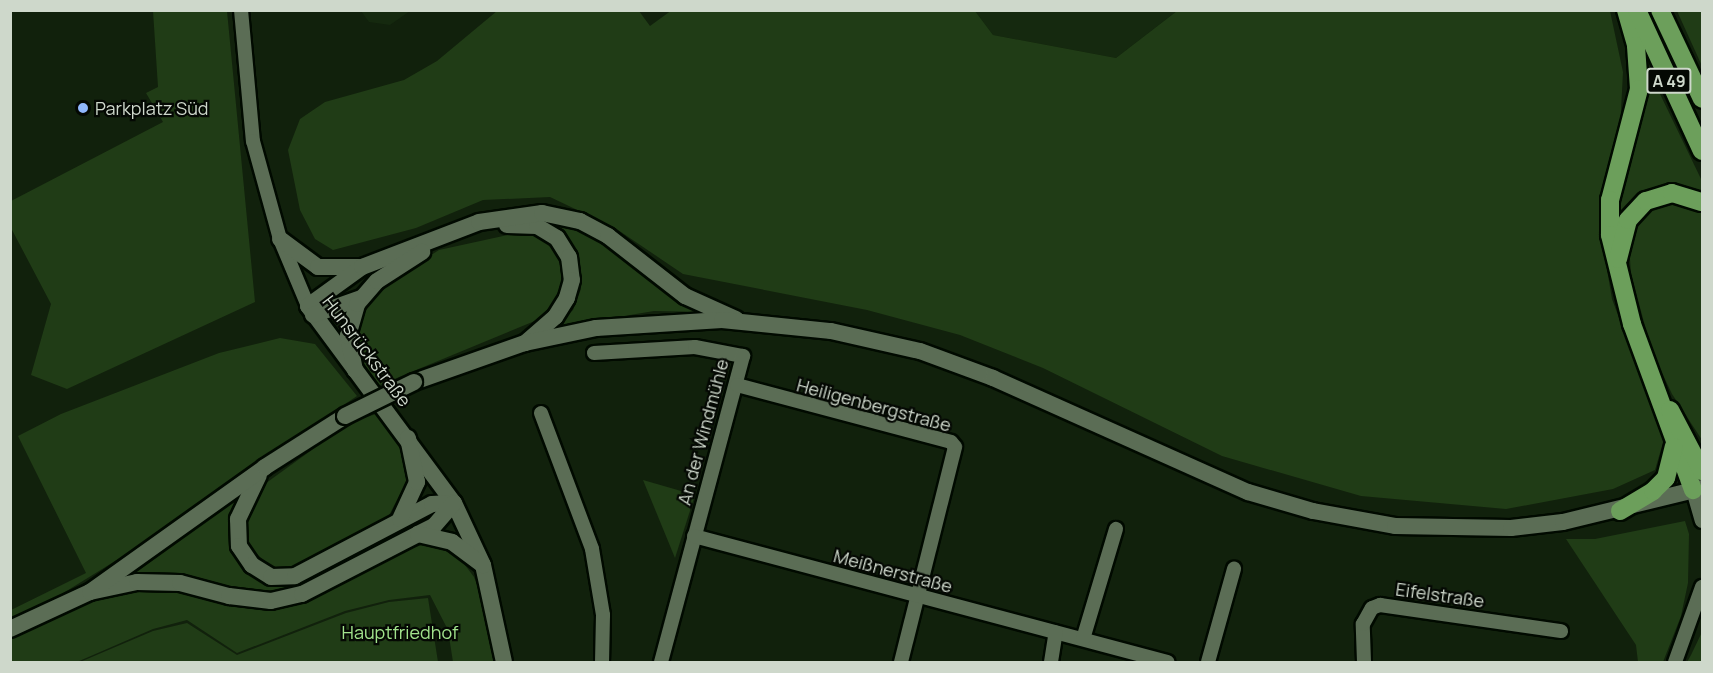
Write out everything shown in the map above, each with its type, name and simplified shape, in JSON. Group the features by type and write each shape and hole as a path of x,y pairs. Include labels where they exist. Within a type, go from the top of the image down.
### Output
{"highway":[{"path":"1626,10 1636,46 1639,89 1608,213 1618,270 1632,324 1698,489"},
{"name":"A 49","path":"1637,10 1702,151"},
{"name":"A 49","path":"1660,10 1702,99"},
{"path":"1618,270 1625,228 1639,207 1653,197 1672,193 1702,202"},
{"path":"1620,511 1666,478 1681,442"},
{"path":"1681,442 1702,448"},
{"path":"1681,442 1702,471"}],"main road":[{"path":"310,311 362,267 478,222 542,213 580,221 608,236 685,296 716,307 739,322"},
{"path":"355,370 348,336 350,320 361,298 377,281 421,253 481,230 510,225 537,226 557,238 569,257 572,280 567,298 555,317 525,343"},
{"path":"280,239 318,267 362,267"},
{"path":"310,311 361,298"},
{"name":"Hunsrückstraße","path":"310,311 408,438 454,503 483,565 504,663"},
{"path":"10,629 90,592 265,467 345,416 443,369 525,343 596,328 739,322 831,331 920,351 993,378 1237,487 1313,512 1395,526 1511,528 1620,511 1698,489"},
{"path":"400,520 412,501 417,482 408,438"},
{"path":"265,467 247,494 238,519 239,546 252,565 271,576 295,576 432,504 454,503"},
{"path":"90,592 137,582 180,583 229,596 271,601 302,594 434,526 454,503"},
{"path":"418,534 452,542 483,565"}],"street":[{"name":"Hunsrückstraße","path":"241,10 253,141 280,239 310,311"},
{"name":"An der Windmühle","path":"594,353 695,347 736,352 743,356 661,663"},
{"name":"Heiligenbergstraße","path":"736,385 951,442 955,447 919,597"},
{"path":"541,413 592,549 603,615 602,663"},
{"path":"1698,489 1702,521"},
{"path":"1083,639 1116,529"},
{"name":"Meißnerstraße","path":"694,536 1168,663"},
{"path":"1208,663 1234,569"},
{"path":"1675,663 1702,587"},
{"path":"901,663 919,597"},
{"name":"Eifelstraße","path":"1364,663 1363,624 1372,608 1380,605 1561,631"},
{"path":"1051,663 1056,633"}],"shaded area":[{"path":"361,11 410,11 390,25 369,22"},
{"path":"975,11 1177,11 1116,58 993,35"}],"green space":[{"path":"672,10 975,11 993,35 1116,58 1177,11 1610,11 1623,72 1620,130 1604,187 1600,228 1612,299 1664,439 1655,470 1613,489 1506,509 1361,496 1222,456 1043,368 960,335 867,310 683,274 615,228 550,197 483,200 416,228 333,250 315,239 300,210 288,150 300,119 325,102 404,80 437,61 497,11 639,11 650,26"},
{"path":"153,11 227,11 255,302 67,389 31,375 51,304 11,228 11,201 163,122 146,93 158,87"},
{"path":"1677,11 1702,12 1702,66"},
{"path":"1647,67 1702,181 1702,194 1679,186 1620,224 1614,219 1638,126"},
{"path":"1680,201 1702,212 1702,440 1672,394 1652,352 1631,274 1629,244 1633,226 1656,202"},
{"path":"538,221 579,226 707,312 654,311 553,328 573,310 581,289 579,258 564,233"},
{"path":"526,231 550,240 561,253 566,276 561,296 542,318 375,387 359,368 356,345 360,316 368,301 387,283 439,250"},
{"path":"280,338 315,344 357,396 244,472 188,516 52,600 126,580 240,495 229,526 237,555 253,572 318,572 434,542 453,549 474,577 488,614 497,662 453,662 448,630 430,595 389,600 345,611 237,653 187,620 153,629 77,662 11,662 11,610 86,573 18,436 61,414 219,353"},
{"path":"376,414 389,426 407,463 407,481 386,521 302,569 280,572 246,545 243,532 251,494 349,423"},
{"path":"643,480 695,495 675,558"},
{"path":"1685,521 1689,534 1688,583 1681,616 1663,662 1638,662 1636,645 1566,539 1595,539"},
{"name":"Hauptfriedhof","path":"428,598 438,662 80,662 153,631 187,623 237,655 346,613 389,602"},
{"path":"1702,632 1702,662 1687,662 1691,655"}],"place":[{"name":"Parkplatz Süd","path":"83,108"}]}
